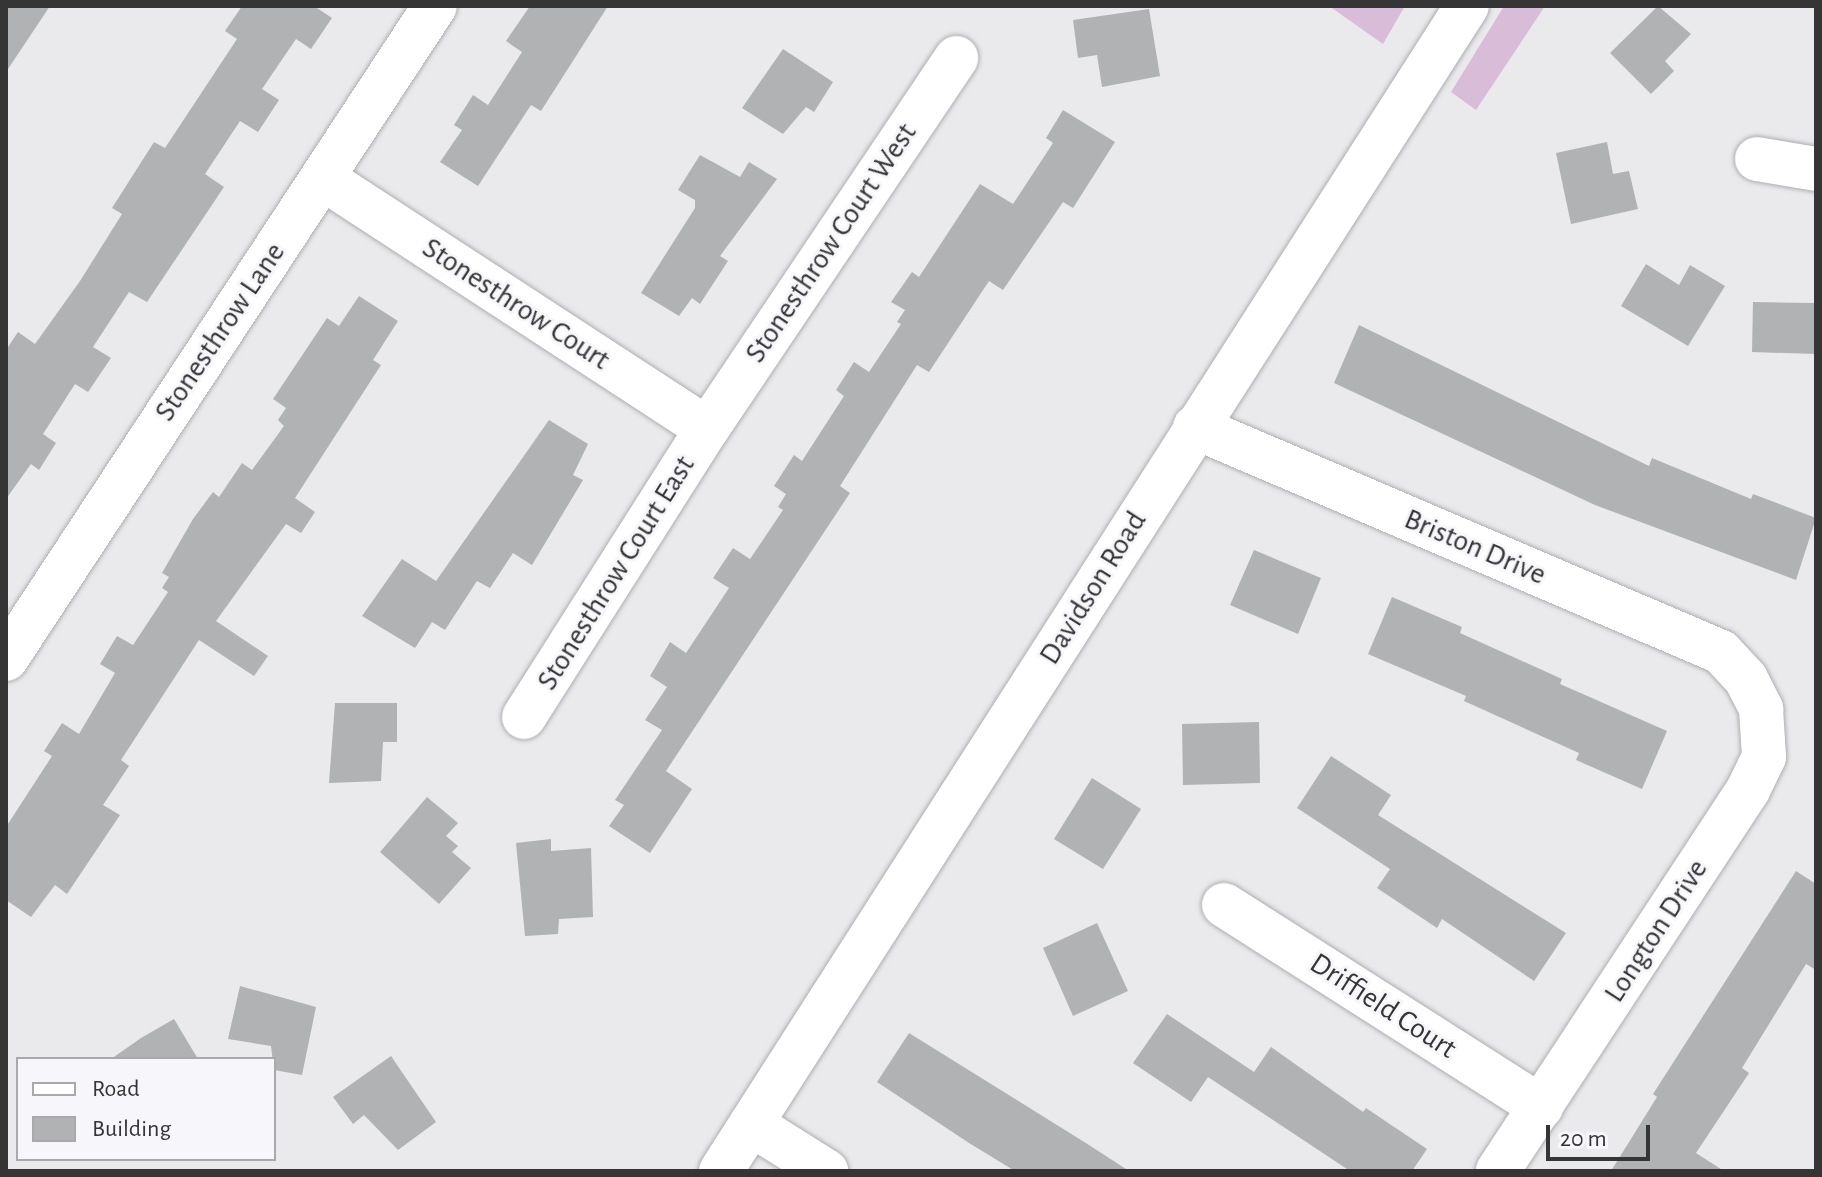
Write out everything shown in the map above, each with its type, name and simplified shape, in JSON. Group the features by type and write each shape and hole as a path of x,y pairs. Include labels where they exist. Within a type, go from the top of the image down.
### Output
{"street":[{"name":"Stonesthrow Lane","path":"6,659 183,384 324,179 435,6"},
{"name":"Davidson Road","path":"721,1171 1467,6"},
{"name":"Stonesthrow Court West","path":"707,429 956,58"},
{"path":"1757,159 1816,169"},
{"name":"Stonesthrow Court","path":"324,179 707,429"},
{"name":"Briston Drive","path":"1195,427 1721,652 1746,679"},
{"name":"Stonesthrow Court East","path":"524,717 707,429"},
{"name":"Longton Drive","path":"1498,1171 1753,779 1764,757 1763,720 1746,679"},
{"name":"Driffield Court","path":"1224,905 1541,1107"},
{"path":"751,1124 826,1171"}],"shaded area":[{"path":"1329,6 1405,6 1383,44"},
{"path":"1504,6 1545,6 1476,110 1451,92"}],"building":[{"path":"6,6 50,6 6,72"},
{"path":"242,6 314,6 332,18 311,49 296,39 262,89 279,100 258,132 240,121 205,174 224,187 147,302 129,292 93,347 111,358 88,392 75,384 43,434 56,443 39,470 31,464 6,499 6,350 18,332 35,344 80,281 122,214 112,208 154,142 165,148 237,39 225,31"},
{"path":"530,6 608,6 541,111 531,105 478,186 440,162 462,130 454,125 473,95 488,105 522,52 506,41"},
{"path":"1658,6 1691,34 1665,61 1674,71 1651,94 1610,53"},
{"path":"1149,9 1160,76 1102,87 1097,55 1078,58 1073,20"},
{"path":"783,49 833,82 814,112 806,107 783,134 742,108"},
{"path":"1063,110 1115,142 1073,208 1063,202 1003,290 989,281 929,372 917,365 840,486 850,493 666,771 692,789 650,853 609,826 624,805 615,800 662,730 645,720 667,687 650,676 670,642 686,653 729,588 713,578 733,548 750,559 783,510 778,507 786,494 774,486 794,455 802,461 844,396 836,390 854,362 869,372 901,324 897,322 905,310 891,302 912,272 919,277 980,184 1013,204 1053,143 1046,138"},
{"path":"1607,142 1613,174 1629,171 1638,209 1571,224 1556,153"},
{"path":"700,155 740,177 749,162 777,179 720,256 728,261 700,304 692,298 679,316 641,293 695,208 695,200 678,190"},
{"path":"1646,264 1679,285 1690,265 1725,286 1688,346 1621,306"},
{"path":"359,296 398,321 373,360 381,365 295,498 315,512 301,533 286,524 216,621 268,656 254,676 199,640 121,760 129,766 103,805 120,815 67,894 55,885 31,917 6,900 6,827 52,756 44,751 62,723 79,734 115,673 100,664 117,636 133,645 168,592 162,588 169,577 162,573 193,519 213,492 219,497 242,463 252,470 284,426 278,420 286,408 273,399 327,318 339,326"},
{"path":"1753,302 1816,303 1816,354 1752,352"},
{"path":"1359,325 1649,466 1652,458 1751,499 1753,494 1816,518 1796,580 1595,505 1334,383"},
{"path":"549,420 588,444 573,475 583,480 532,565 513,553 490,588 477,581 445,630 432,622 415,648 362,616 402,559 436,581"},
{"path":"1254,550 1321,578 1298,634 1230,605"},
{"path":"1392,597 1462,627 1460,633 1562,679 1560,684 1667,731 1642,789 1576,760 1579,753 1464,701 1466,696 1368,654"},
{"path":"335,703 397,703 397,742 383,742 381,781 329,783"},
{"path":"1259,722 1260,783 1183,785 1182,724"},
{"path":"1331,756 1391,795 1378,815 1566,933 1534,981 1442,919 1437,928 1377,888 1390,869 1297,808"},
{"path":"1092,778 1141,809 1103,869 1054,839"},
{"path":"427,797 458,823 446,836 458,846 452,852 471,868 439,904 380,852"},
{"path":"551,839 551,851 591,848 593,917 559,919 558,934 525,936 516,843"},
{"path":"1796,871 1816,884 1816,970 1806,964 1742,1068 1749,1073 1696,1153 1724,1171 1611,1171 1657,1097 1653,1094"},
{"path":"1097,923 1128,991 1073,1016 1043,948"},
{"path":"240,986 316,1007 302,1075 276,1070 276,1057 272,1057 271,1046 228,1039"},
{"path":"1167,1014 1254,1072 1271,1047 1363,1112 1366,1108 1427,1149 1412,1171 1350,1171 1208,1077 1191,1102 1133,1063"},
{"path":"174,1019 197,1057 114,1057"},
{"path":"909,1033 1129,1171 1015,1171 969,1143 877,1082"},
{"path":"391,1056 436,1122 398,1150 364,1115 353,1124 333,1097"}]}
